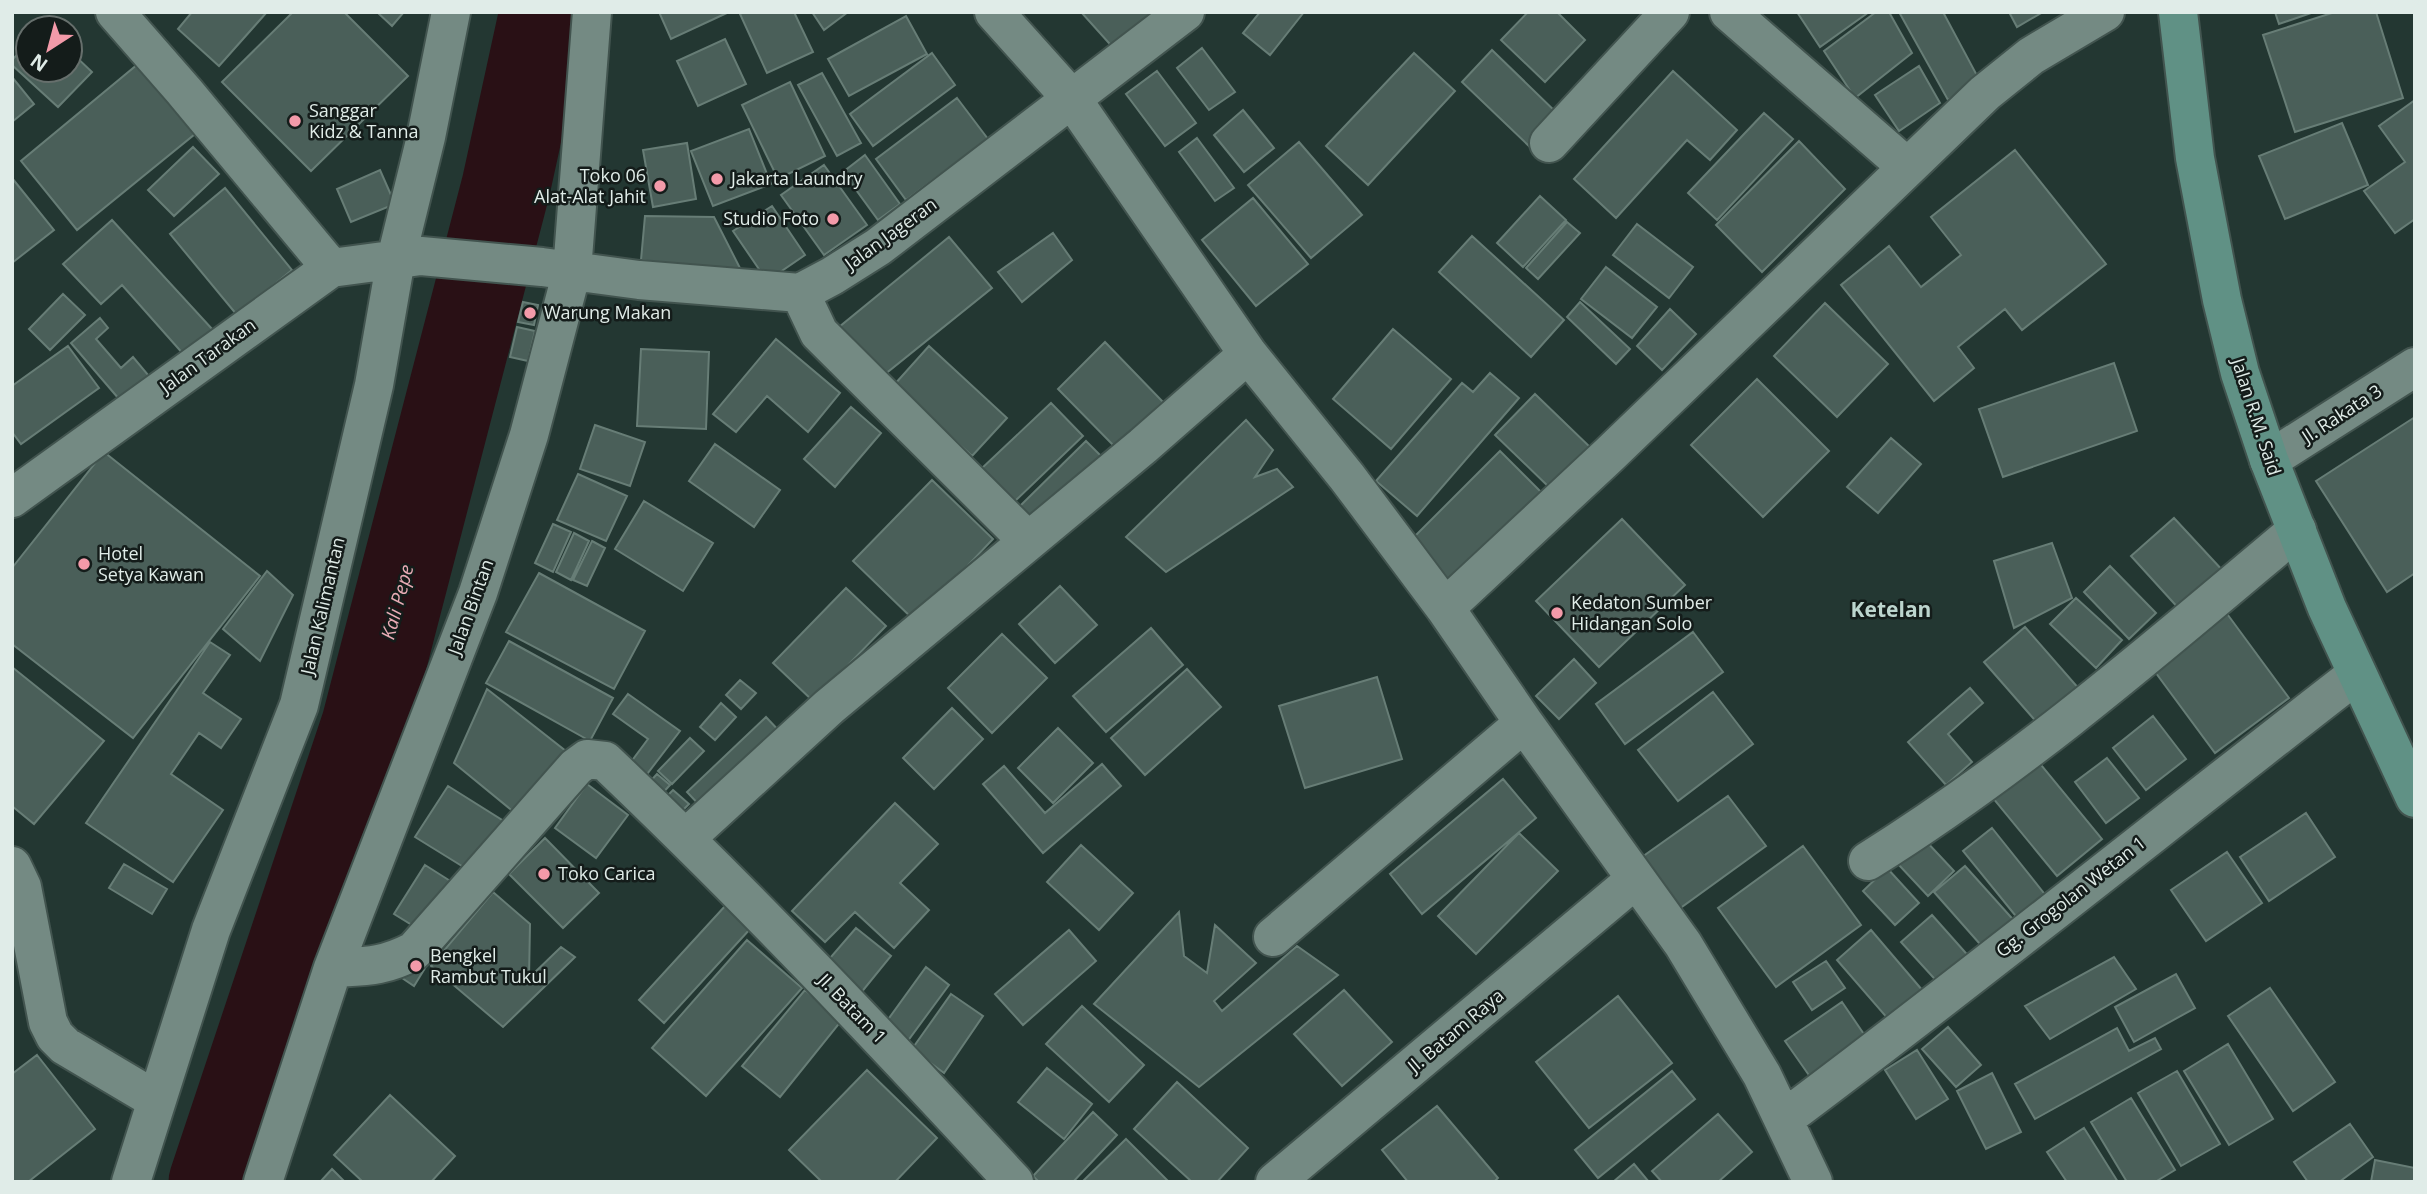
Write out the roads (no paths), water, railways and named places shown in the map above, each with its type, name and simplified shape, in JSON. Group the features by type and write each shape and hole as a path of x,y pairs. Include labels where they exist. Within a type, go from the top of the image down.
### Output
{"main road":[{"name":"Jalan R.M. Said","path":"2178,12 2195,158 2222,300 2240,373 2269,460 2327,608 2415,798"}],"street":[{"path":"115,12 331,268"},
{"name":"Jalan Kalimantan","path":"131,1182 211,930 299,705 374,385 408,258 426,137 451,12"},
{"name":"Jalan Bintan","path":"263,1182 333,968 478,593 529,435 557,269 592,12"},
{"path":"994,12 1072,99 1248,354 1347,477 1445,608 1682,944 1723,1008 1784,1119 1813,1182"},
{"name":"Jalan Jageran","path":"800,293 878,247 1185,12"},
{"path":"1729,12 1908,167"},
{"path":"1445,608 1531,529 1985,93 2031,56 2105,12"},
{"path":"1549,143 1663,15"},
{"name":"Jalan Tarakan","path":"12,498 331,268 408,258 557,269"},
{"path":"557,269 639,280 800,293 819,333 1028,541"},
{"path":"686,838 829,707 1143,446 1248,354"},
{"name":"Jl. Rakata 3","path":"2269,460 2415,368"},
{"path":"1868,861 1975,789 2107,688 2297,530"},
{"name":"Gg. Grogolan Wetan 1","path":"1784,1119 1902,1031 2357,674"},
{"path":"1273,937 1524,723"},
{"name":"Jl. Batam 1","path":"333,968 372,967 395,961 414,951 576,767 587,759 605,761 686,838 856,1012 1014,1182"},
{"path":"12,866 22,887 48,1022 55,1036 65,1046 156,1100"},
{"name":"Jl. Batam Raya","path":"1275,1182 1636,880"}],"waterway":[{"name":"Kali Pepe","path":"213,1182 366,724 506,186 544,12"}],"place":[{"name":"Sanggar Kidz & Tanna","path":"295,121"},
{"name":"Jakarta Laundry","path":"717,179"},
{"name":"Toko 06 Alat-Alat Jahit","path":"660,186"},
{"name":"Studio Foto","path":"833,219"},
{"name":"Warung Makan","path":"530,313"},
{"name":"Hotel Setya Kawan","path":"84,564"},
{"name":"Kedaton Sumber Hidangan Solo","path":"1557,613"},
{"name":"Toko Carica","path":"544,874"},
{"name":"Bengkel Rambut Tukul","path":"416,966"}],"district":[{"name":"Ketelan","path":"1891,610"}]}
